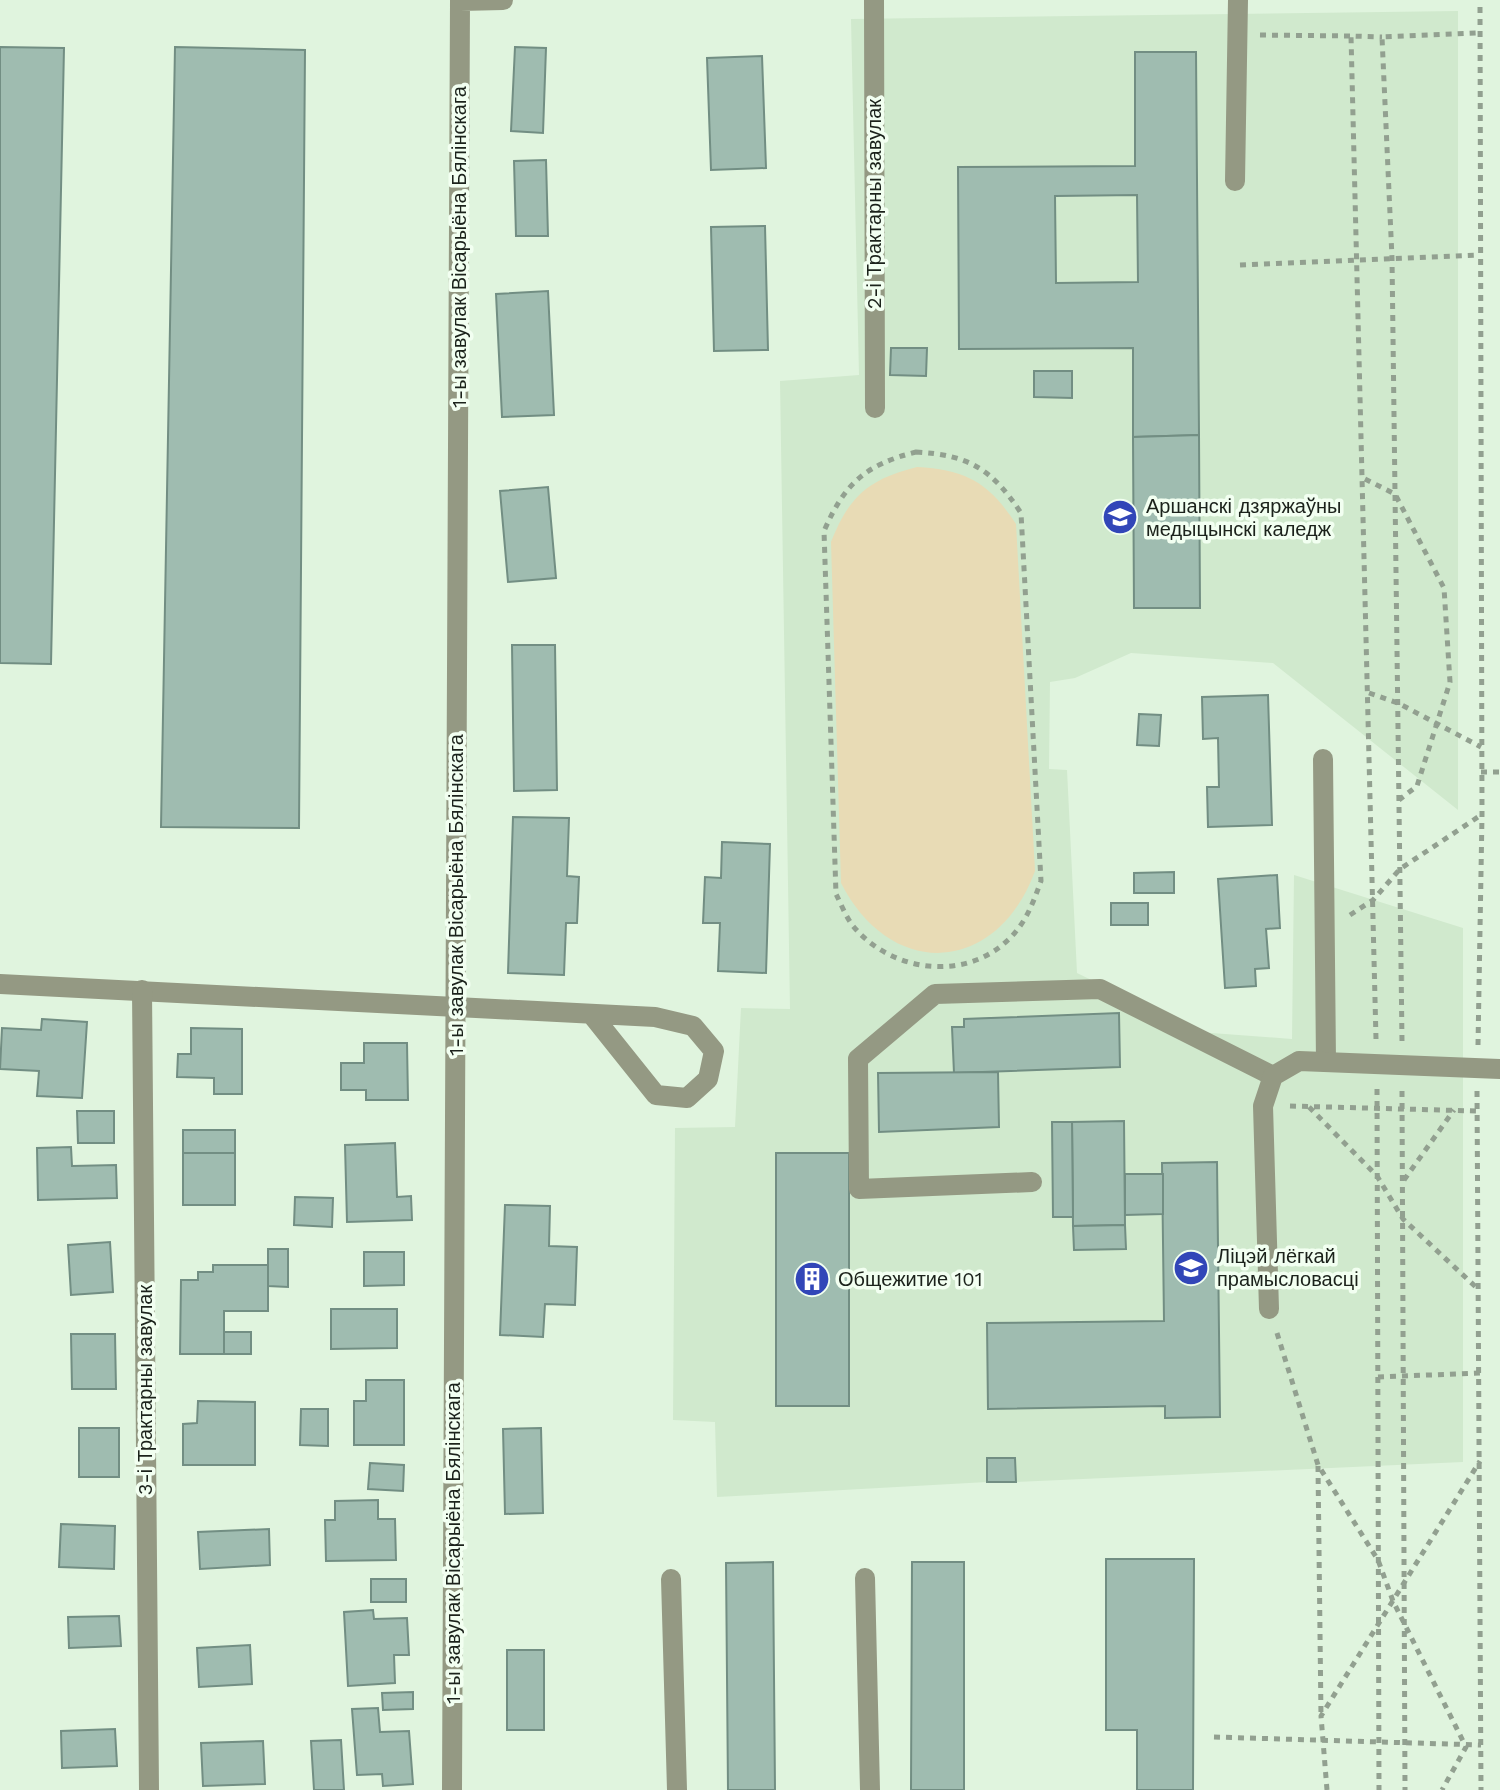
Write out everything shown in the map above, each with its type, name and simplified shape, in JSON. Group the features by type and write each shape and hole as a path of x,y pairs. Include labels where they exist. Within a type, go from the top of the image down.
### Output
{"street":[{"path":"460,1 503,0"},
{"name":"2-і Трактарны завулак","path":"874,0 875,408"},
{"path":"1235,181 1238,0"},
{"name":"1-ы завулак Вісарыёна Бялінскага","path":"452,1790 460,1"},
{"path":"1323,759 1326,1062"},
{"path":"0,984 655,1017 693,1026 714,1051 708,1079 687,1098 656,1095 592,1015"},
{"path":"1032,1182 859,1189 858,1059 935,994 1100,989 1273,1076"},
{"name":"3-і Трактарны завулак","path":"142,990 149,1790"},
{"path":"1269,1309 1263,1106 1273,1076 1299,1061 1500,1069"},
{"path":"865,1578 870,1790"},
{"path":"671,1579 677,1790"}],"path":[{"path":"1480,6 1478,255 1482,815 1477,1111 1481,1790"},
{"path":"1238,35 1382,37 1478,33"},
{"path":"1351,36 1377,1063 1379,1790"},
{"path":"1382,37 1392,258 1398,703 1405,1790"},
{"path":"1240,265 1478,255"},
{"path":"916,452 948,454 979,466 1004,486 1021,513 1041,881 1029,914 1007,941 978,960 943,968 909,964 877,949 868,941 852,925 836,894 824,531 837,502 858,478 885,460 916,452"},
{"path":"1364,478 1395,494 1444,588 1450,682 1417,786 1399,800"},
{"path":"1369,693 1398,703 1481,747"},
{"path":"1481,772 1500,772"},
{"path":"1324,932 1373,900 1400,869 1482,815"},
{"path":"1263,1106 1477,1111"},
{"path":"1309,1107 1377,1176 1403,1219 1478,1289"},
{"path":"1403,1182 1455,1109"},
{"path":"1269,1309 1318,1465 1378,1560 1393,1601 1466,1747"},
{"path":"1378,1377 1403,1373 1480,1373"},
{"path":"1321,1716 1379,1629 1404,1581 1481,1460"},
{"path":"1318,1465 1321,1716 1325,1789"},
{"path":"1214,1737 1379,1741 1466,1747 1481,1745"},
{"path":"1442,1790 1466,1747"}],"shaded area":[{"path":"1458,11 1458,810 1273,663 1131,653 1075,678 1050,682 1049,769 1067,770 1077,973 1198,1032 1292,1039 1294,875 1463,928 1463,1462 1016,1482 1015,1458 987,1458 987,1482 717,1497 715,1422 673,1420 675,1128 735,1127 741,1008 790,1009 780,381 859,375 851,19"},
{"path":"917,467 950,471 975,481 996,498 1016,524 1035,871 1018,905 996,931 970,946 942,953 914,950 887,937 862,915 841,883 831,542 845,513 863,492 886,477"}],"building":[{"path":"0,47 64,48 51,664 0,663"},
{"path":"175,47 305,50 299,828 161,827"},
{"path":"515,47 546,48 543,133 511,131"},
{"path":"1135,52 1196,52 1199,435 1133,437 1133,348 959,349 958,167 1135,166","holes":["1137,195 1138,282 1056,283 1055,196"]},
{"path":"762,56 766,168 711,170 707,58"},
{"path":"546,160 548,236 516,236 514,161"},
{"path":"765,226 768,350 714,351 711,227"},
{"path":"548,291 554,415 502,417 496,294"},
{"path":"891,348 927,348 926,376 890,375"},
{"path":"1034,371 1072,371 1072,398 1034,397"},
{"path":"1199,435 1200,608 1134,608 1133,437"},
{"path":"548,487 556,578 508,582 500,491"},
{"path":"512,645 555,645 557,790 514,791"},
{"path":"1268,695 1272,825 1208,827 1207,787 1219,787 1218,738 1203,739 1202,697"},
{"path":"1139,714 1161,715 1159,746 1137,745"},
{"path":"513,817 569,818 567,876 579,877 577,923 566,923 564,975 508,973"},
{"path":"722,842 770,844 766,973 718,971 720,923 703,923 705,877 721,878"},
{"path":"1174,872 1174,893 1134,893 1134,873"},
{"path":"1277,875 1280,928 1266,929 1269,968 1255,969 1256,986 1225,988 1218,879"},
{"path":"1111,903 1148,903 1148,925 1111,925"},
{"path":"1119,1013 1120,1067 954,1073 952,1027 964,1027 964,1019"},
{"path":"42,1019 87,1022 82,1098 37,1096 39,1071 0,1069 2,1028 41,1030"},
{"path":"191,1028 242,1029 242,1094 214,1094 214,1078 177,1077 178,1054 191,1054"},
{"path":"364,1043 407,1043 408,1100 366,1100 366,1090 341,1090 341,1063 364,1063"},
{"path":"998,1072 999,1127 879,1132 878,1073"},
{"path":"77,1111 114,1111 114,1143 78,1143"},
{"path":"1124,1121 1125,1225 1073,1226 1072,1122"},
{"path":"1052,1122 1072,1122 1073,1217 1053,1217"},
{"path":"183,1130 235,1130 235,1153 183,1153"},
{"path":"395,1143 397,1197 411,1196 412,1220 347,1222 345,1145"},
{"path":"71,1147 72,1166 116,1165 117,1198 38,1200 37,1148"},
{"path":"183,1153 235,1153 235,1205 183,1205"},
{"name":"Общежитие 101","path":"776,1153 849,1153 849,1406 776,1406"},
{"name":"Ліцэй лёгкай прамысловасці","path":"1217,1162 1220,1417 1165,1418 1165,1406 988,1409 987,1323 1164,1321 1162,1163"},
{"path":"1125,1174 1163,1174 1163,1214 1125,1215"},
{"path":"295,1197 333,1198 332,1227 294,1225"},
{"path":"505,1205 550,1206 549,1246 577,1247 575,1305 545,1304 543,1337 500,1335"},
{"path":"1125,1225 1126,1249 1074,1250 1073,1226"},
{"path":"110,1242 113,1292 71,1295 68,1245"},
{"path":"268,1249 288,1249 288,1287 268,1286"},
{"path":"364,1252 404,1252 404,1285 364,1286"},
{"path":"213,1265 268,1265 268,1311 224,1311 224,1354 180,1354 181,1280 198,1280 198,1272 213,1272"},
{"path":"331,1309 397,1309 397,1348 331,1349"},
{"path":"224,1332 251,1332 251,1354 224,1354"},
{"path":"71,1334 115,1334 116,1389 72,1389"},
{"path":"366,1380 404,1380 404,1445 354,1445 354,1401 366,1401"},
{"path":"198,1401 255,1402 255,1465 183,1465 183,1424 197,1423"},
{"path":"301,1409 328,1409 328,1446 300,1445"},
{"path":"79,1428 119,1428 119,1477 79,1477"},
{"path":"541,1428 543,1513 505,1514 503,1429"},
{"path":"987,1458 1015,1458 1016,1482 987,1482"},
{"path":"370,1463 404,1465 403,1491 368,1489"},
{"path":"378,1500 378,1519 395,1519 396,1560 326,1561 325,1520 335,1520 335,1501"},
{"path":"61,1524 115,1526 114,1569 59,1567"},
{"path":"269,1529 270,1565 200,1569 198,1532"},
{"path":"1106,1559 1194,1559 1193,1790 1137,1790 1137,1730 1106,1730"},
{"path":"773,1562 775,1790 728,1790 726,1563"},
{"path":"912,1562 964,1562 964,1790 911,1790"},
{"path":"371,1579 406,1579 406,1602 371,1602"},
{"path":"373,1610 374,1619 407,1618 409,1655 394,1655 395,1683 348,1686 344,1612"},
{"path":"119,1616 121,1646 69,1648 68,1617"},
{"path":"250,1645 252,1684 199,1687 197,1648"},
{"path":"507,1650 544,1650 544,1730 507,1730"},
{"path":"413,1692 413,1709 383,1710 382,1693"},
{"path":"378,1708 380,1732 409,1731 413,1784 383,1786 382,1774 357,1775 352,1709"},
{"path":"115,1729 117,1766 62,1768 61,1731"},
{"path":"341,1740 344,1790 314,1790 311,1741"},
{"path":"263,1741 265,1784 203,1786 201,1743"}],"place":[{"name":"Аршанскі дзяржаўны медыцынскі каледж","path":"1120,517"},
{"name":"Ліцэй лёгкай прамысловасці","path":"1191,1268"},
{"name":"Общежитие 101","path":"812,1279"}]}
